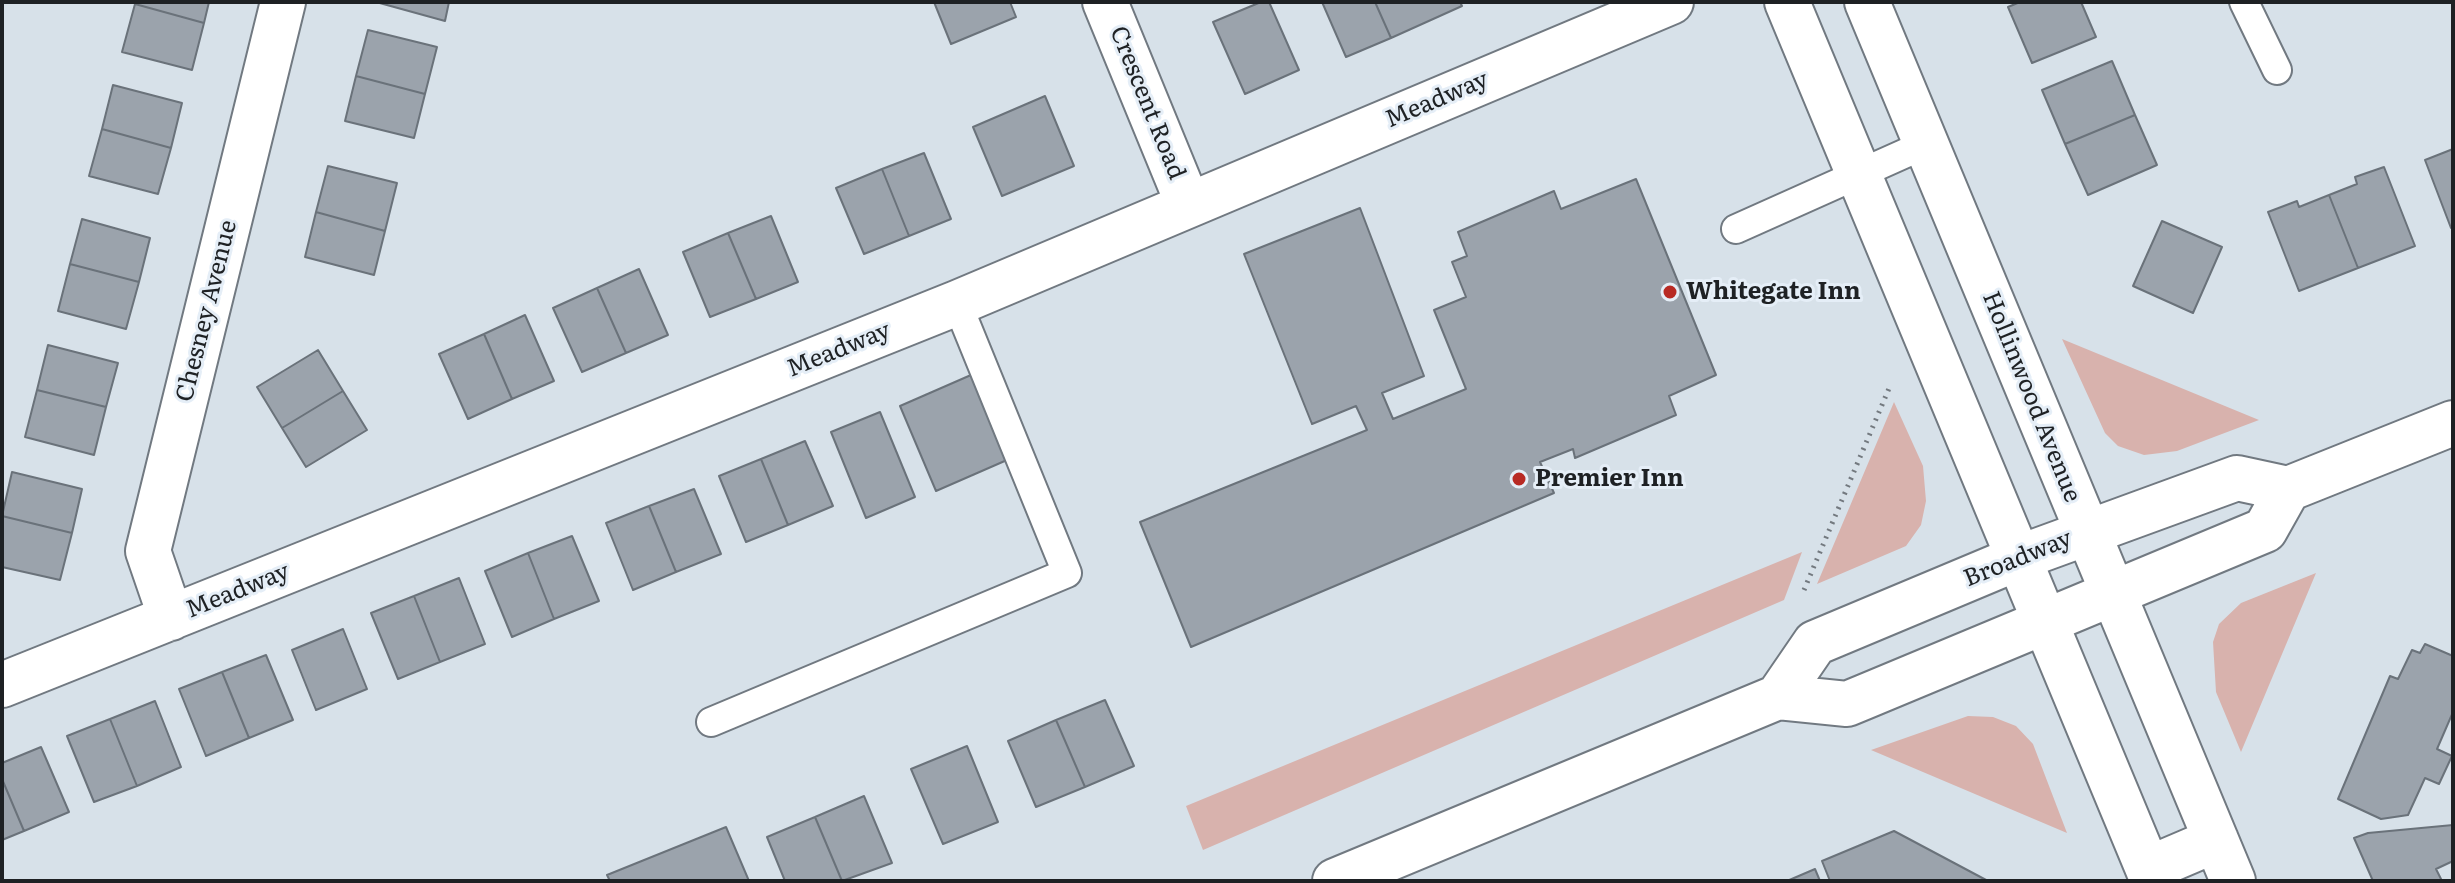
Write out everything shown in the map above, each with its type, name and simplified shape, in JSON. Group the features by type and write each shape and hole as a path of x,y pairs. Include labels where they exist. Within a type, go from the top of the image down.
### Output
{"main road":[{"name":"Chesney Avenue","path":"171,618 148,551 283,2"},
{"name":"Crescent Road","path":"1105,2 1188,204"},
{"name":"Meadway","path":"2,685 957,303 1671,2"},
{"path":"1787,2 2150,875 2216,840"},
{"name":"Hollinwood Avenue","path":"1867,2 2233,881"},
{"path":"1335,881 1778,697 1847,704 2265,530 2288,489 2453,423"},
{"name":"Broadway","path":"1778,697 1815,643 2018,558 2237,478 2288,489"}],"lane":[{"path":"2244,2 2277,70"},
{"path":"1736,229 1926,144"},
{"path":"711,722 1067,573 957,303"}],"path":[{"path":"1804,591 1893,378"}],"shaded area":[{"path":"2062,339 2259,420 2177,451 2144,455 2118,446 2105,433"},
{"path":"1894,402 1923,466 1926,501 1921,525 1906,546 1817,584"},
{"path":"1802,552 1784,600 1203,850 1186,806"},
{"path":"2316,573 2241,752 2216,692 2213,642 2219,624 2241,603"},
{"path":"1968,716 1993,717 2016,726 2033,744 2067,833 1871,750"}],"building":[{"path":"135,2 209,2 204,23"},
{"path":"376,2 449,2 445,21"},
{"path":"934,2 1010,2 1016,17 951,44"},
{"path":"1261,2 1269,2 1299,70 1245,94 1213,22"},
{"path":"1322,2 1375,2 1391,38 1346,57"},
{"path":"1375,2 1460,2 1462,6 1391,38"},
{"path":"2020,2 2081,2 2096,37 2032,63 2008,7"},
{"path":"135,4 204,23 192,70 122,52"},
{"path":"368,30 437,47 425,94 356,76"},
{"path":"2112,61 2135,115 2065,144 2042,90"},
{"path":"356,76 425,94 414,138 345,121"},
{"path":"113,85 182,103 171,148 102,129"},
{"path":"1045,96 1074,166 1002,196 973,127"},
{"path":"2135,115 2157,165 2088,195 2065,144"},
{"path":"102,129 171,148 158,194 89,176"},
{"path":"2453,149 2453,228 2451,228 2425,160"},
{"path":"924,153 951,219 909,236 882,169"},
{"path":"328,166 397,183 385,231 316,212"},
{"path":"2384,167 2415,246 2358,268 2329,195 2357,184 2355,177"},
{"path":"882,169 909,236 864,254 836,188"},
{"path":"1636,179 1716,375 1669,396 1676,415 1575,458 1573,449 1540,462 1554,493 1191,647 1140,522 1367,430 1356,406 1312,424 1244,254 1360,208 1424,376 1382,393 1393,419 1466,389 1434,310 1466,297 1452,262 1467,256 1458,232 1554,191 1561,209"},
{"path":"2329,195 2358,268 2299,291 2268,212 2297,201 2299,207"},
{"path":"316,212 385,231 374,275 305,257"},
{"path":"771,216 798,282 756,299 728,233"},
{"path":"82,219 150,238 139,282 70,264"},
{"path":"2162,221 2222,247 2193,313 2133,286"},
{"path":"728,233 756,299 710,317 683,252"},
{"path":"70,264 139,282 126,329 58,311"},
{"path":"639,269 668,335 626,353 597,288"},
{"path":"597,288 626,353 582,372 553,308"},
{"path":"525,315 554,381 512,399 484,334"},
{"path":"484,334 512,399 468,419 439,354"},
{"path":"48,345 118,363 106,407 37,390"},
{"path":"318,350 343,391 282,428 257,387"},
{"path":"971,375 1007,460 936,491 900,406"},
{"path":"37,390 106,407 94,455 25,437"},
{"path":"343,391 367,430 306,467 282,428"},
{"path":"880,412 915,497 866,518 831,432"},
{"path":"805,441 833,506 788,525 761,459"},
{"path":"761,459 788,525 746,542 719,476"},
{"path":"12,472 82,489 72,533 2,516"},
{"path":"694,489 721,554 676,572 649,506"},
{"path":"649,506 676,572 633,590 606,523"},
{"path":"2,516 72,533 60,580 2,567"},
{"path":"572,536 599,601 554,619 528,553"},
{"path":"528,553 554,619 512,637 485,571"},
{"path":"459,578 485,644 440,662 414,596"},
{"path":"414,596 440,662 398,679 371,613"},
{"path":"343,629 367,689 316,710 292,650"},
{"path":"2425,644 2453,656 2453,712 2437,749 2452,756 2439,784 2425,778 2408,815 2381,819 2338,799 2390,676 2398,679 2412,650 2420,653"},
{"path":"266,655 293,720 249,738 222,672"},
{"path":"222,672 249,738 206,756 179,689"},
{"path":"1105,700 1134,766 1085,787 1056,720"},
{"path":"155,701 181,767 137,786 110,719"},
{"path":"110,719 137,786 94,802 67,736"},
{"path":"1056,720 1085,787 1036,807 1008,741"},
{"path":"967,746 998,822 943,844 911,769"},
{"path":"41,747 69,812 24,831 2,779 2,763"},
{"path":"2,779 24,831 2,840"},
{"path":"864,796 892,863 842,881 815,817"},
{"path":"815,817 842,881 785,881 767,837"},
{"path":"2453,825 2453,861 2436,869 2442,881 2373,881 2354,838 2368,833"},
{"path":"726,827 749,881 610,881 607,875"},
{"path":"1894,831 1988,881 1830,881 1822,861"},
{"path":"1815,869 1820,881 1787,881"}],"place":[{"name":"Whitegate Inn","path":"1670,292"},
{"name":"Premier Inn","path":"1519,479"}]}
